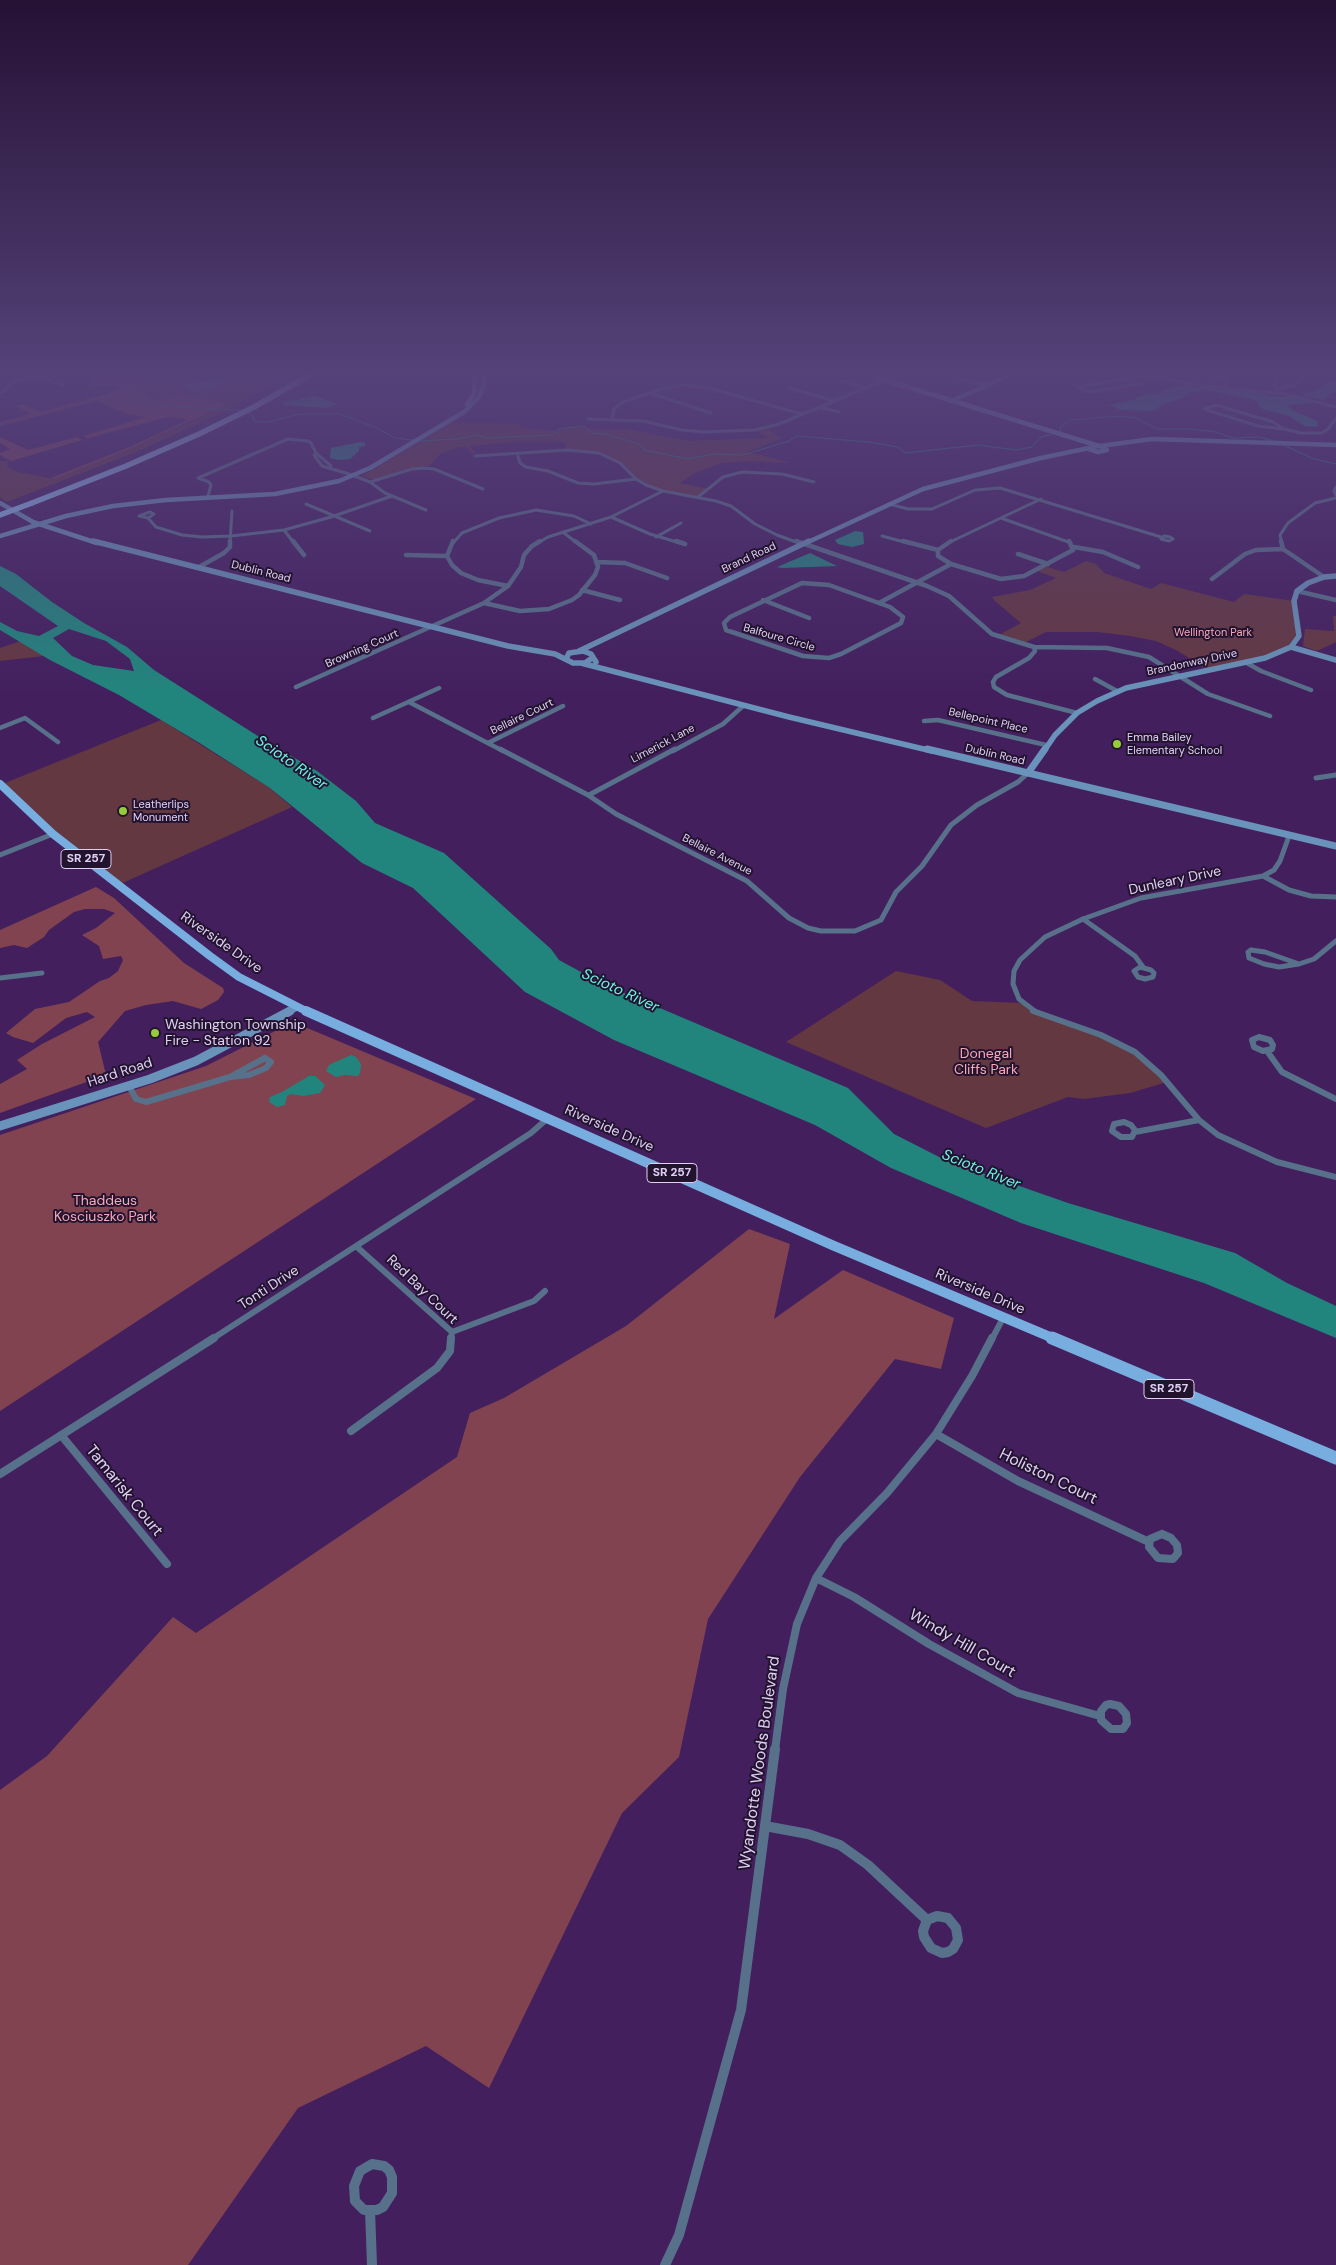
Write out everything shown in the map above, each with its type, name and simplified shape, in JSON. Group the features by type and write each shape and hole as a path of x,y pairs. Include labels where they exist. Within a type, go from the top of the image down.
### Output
{"highway":[{"path":"0,508 67,482"},
{"path":"0,515 86,482"}],"main road":[{"path":"0,532 110,504 151,498 257,494 327,482"},
{"path":"36,523 81,512 130,504 292,492 332,482"},
{"name":"Brand Road","path":"576,651 890,504 934,485 947,482"},
{"name":"Dublin Road","path":"0,503 36,523 108,546 522,648 555,654 573,663 581,663 743,706 1336,846"},
{"path":"0,536 11,530"},
{"path":"1336,576 1324,577 1308,583 1297,590 1294,605 1299,636 1291,646 1336,660"},
{"name":"Brand Road","path":"592,657 598,644 614,633"},
{"name":"Brandonway Drive","path":"1028,773 1046,745 1077,713 1117,691 1178,675 1277,654 1291,646"},
{"name":"Dublin Road","path":"522,648 589,653 602,665 650,682"},
{"path":"566,659 567,655 576,651"},
{"path":"581,663 592,657"},
{"name":"Riverside Drive","path":"0,784 53,834 239,977 298,1006 832,1245 1336,1458"},
{"name":"Hard Road","path":"0,1126 129,1086 196,1060 298,1006"}],"street":[{"path":"208,482 212,485 208,496"},
{"path":"370,482 378,489 426,510"},
{"path":"465,482 483,489"},
{"path":"575,482 594,484 613,482"},
{"path":"640,482 663,491 698,497 731,506 755,524 777,535 917,582 950,596 992,634 1034,647 1107,648 1134,652 1162,663 1208,694 1270,716"},
{"path":"698,497 717,482"},
{"path":"890,504 908,510 932,509 975,490 989,488 1008,489 1161,536"},
{"path":"1283,549 1280,535 1288,523 1315,503 1336,497 1334,490 1336,488"},
{"path":"447,556 452,565 461,573 478,580 508,586 521,567 524,555 532,546 548,537 611,517 663,491"},
{"path":"148,518 156,527 182,535 202,537 231,536 284,530 335,516 392,496"},
{"path":"1041,499 943,545 938,550 938,556 951,564 1002,579 1024,576 1074,548 1103,552 1138,567"},
{"path":"306,504 370,531"},
{"path":"447,556 454,540 462,533 500,518 536,508 574,516 592,524"},
{"path":"199,567 227,551 231,545 232,511"},
{"path":"611,517 656,537 686,544"},
{"path":"1001,518 1062,538 1071,542 1074,548"},
{"path":"656,537 681,523"},
{"path":"284,530 304,555"},
{"path":"484,603 520,611 549,609 572,600 595,575 598,567 594,555 564,533"},
{"path":"882,536 938,550"},
{"path":"1212,579 1245,554 1256,550 1283,549 1324,577"},
{"path":"1018,554 1048,564"},
{"path":"406,555 447,556"},
{"path":"596,562 625,562 668,578"},
{"path":"879,603 951,564"},
{"name":"Balfoure Circle","path":"802,583 816,583 879,603 899,612 902,617 901,623 840,654 816,658 746,638 726,630 724,623 730,617 763,600 802,583"},
{"name":"Browning Court","path":"296,687 484,603 508,586"},
{"path":"582,590 620,600"},
{"path":"1297,590 1336,600"},
{"path":"763,600 809,618"},
{"path":"1034,647 1035,651 1029,658 996,677 993,682 994,687 1007,695 1077,713"},
{"path":"1245,662 1261,671 1311,690"},
{"path":"1095,679 1117,691"},
{"path":"373,718 439,688"},
{"name":"Bellaire Avenue","path":"409,702 589,795 616,814 747,881 799,924 821,931 845,932 871,926 881,920 896,892 922,866 951,825 977,805 1018,782 1028,773"},
{"name":"Bellaire Court","path":"488,743 563,706"},
{"name":"Limerick Lane","path":"589,795 723,724 743,706"},
{"path":"0,728 25,718 58,742"},
{"name":"Bellepoint Place","path":"924,721 938,720 1046,745"},
{"path":"1316,778 1336,775"},
{"path":"0,855 53,834"},
{"path":"1262,876 1274,870 1280,861 1289,836"},
{"path":"1262,876 1289,890 1311,896 1336,897"},
{"name":"Dunleary Drive","path":"1199,1120 1161,1075 1135,1052 1102,1035 1045,1016 1026,1007 1019,999 1013,984 1014,971 1018,962 1041,940 1083,918 1141,898 1262,876"},
{"path":"1083,918 1135,956 1143,967"},
{"path":"1299,964 1256,950 1248,952 1248,955 1253,960 1279,967 1299,964 1314,959 1336,941"},
{"path":"0,978 42,973"},
{"path":"1267,1051 1282,1072 1336,1099"},
{"path":"129,1086 136,1099 143,1102 230,1076 265,1058 271,1062 266,1068 249,1075 230,1076"},
{"name":"Tonti Drive","path":"0,1474 531,1134 548,1118"},
{"path":"1136,1132 1199,1120 1218,1135 1245,1149 1277,1162 1336,1177"},
{"name":"Red Bay Court","path":"351,1431 437,1368 450,1351 452,1332 357,1247"},
{"path":"452,1332 534,1301 544,1291"},
{"name":"Wyandotte Woods Boulevard","path":"665,2265 679,2235 741,2010 783,1689 797,1624 816,1578 840,1541 888,1493 936,1434 972,1376 1003,1318"},
{"name":"Holiston Court","path":"936,1434 1018,1481 1149,1542"},
{"name":"Tamarisk Court","path":"61,1435 166,1564"},
{"name":"Windy Hill Court","path":"816,1578 854,1597 929,1644 1018,1693 1100,1716"},
{"path":"765,1826 808,1834 840,1845 868,1865 927,1920"},
{"path":"372,2164 379,2164 389,2170 392,2177 392,2193 383,2206 376,2210 370,2210 364,2210 358,2206 353,2193 354,2186 360,2171 372,2164"},
{"path":"370,2210 372,2265"}],"green space":[{"path":"0,482 59,482 7,502 0,497"},
{"path":"640,482 682,482 680,483 708,489 698,497 663,491"},
{"name":"Wellington Park","path":"1086,561 1096,564 1104,573 1151,589 1161,583 1234,602 1244,594 1294,601 1299,636 1293,645 1277,654 1206,669 1178,651 1156,641 1130,636 1097,632 1046,632 1022,644 997,636 1021,623 992,597 1030,590 1056,578 1035,570 1044,566 1064,572"},
{"path":"1333,616 1336,616 1336,642 1317,651 1303,646 1305,629 1334,631"},
{"path":"21,641 44,656 0,661 0,648"},
{"path":"161,720 270,788 292,807 118,885 0,785"},
{"path":"96,887 114,898 184,963 223,988 224,992 218,1000 201,1009 173,1001 146,1005 125,1011 98,1042 106,1075 0,1113 0,1084 27,1069 17,1060 42,1044 95,1017 87,1012 66,1018 33,1043 6,1033 35,1009 69,1002 100,981 109,978 118,971 123,960 121,956 103,959 99,946 82,935 96,928 115,913 104,909 85,909 74,912 49,930 44,937 27,948 14,945 0,948 0,930"},
{"name":"Donegal Cliffs Park","path":"896,971 940,980 972,1001 1023,1003 1027,1007 1101,1035 1135,1052 1167,1082 1130,1093 1084,1099 1068,1097 986,1128 786,1042"},
{"name":"Thaddeus Kosciuszko Park","path":"293,1022 476,1099 0,1411 0,1135 206,1066"},
{"path":"749,1229 790,1244 774,1319 843,1270 954,1318 941,1369 895,1359 800,1477 708,1619 679,1757 622,1813 489,2088 426,2046 298,2108 188,2265 0,2265 0,1790 47,1756 173,1617 196,1633 457,1457 470,1413 504,1398 626,1326"}],"water":[{"path":"855,531 863,532 864,544 852,547 838,544 835,540"},
{"path":"810,553 837,566 777,567"},
{"name":"Scioto River","path":"0,566 16,574 52,602 84,623 127,647 154,670 272,745 317,771 356,801 375,823 444,853 551,949 559,960 601,983 848,1088 894,1134 945,1160 1068,1203 1235,1253 1287,1283 1336,1306 1336,1338 1204,1283 1021,1223 891,1168 815,1125 614,1040 525,992 413,888 362,863 270,788 119,695 50,660 0,630 0,622 17,631 39,636 58,626 0,586","holes":["69,629 106,641 130,659 134,671 93,665 72,656 53,638"]},
{"path":"351,1055 356,1057 361,1064 358,1076 345,1075 336,1077 326,1071 329,1065"},
{"path":"309,1076 315,1076 325,1085 320,1093 303,1096 291,1094 287,1096 285,1105 277,1107 269,1102 270,1097"}],"place":[{"name":"Emma Bailey Elementary School","path":"1117,744"},
{"name":"Leatherlips Monument","path":"123,811"},
{"name":"Washington Township Fire - Station 92","path":"155,1033"}]}
